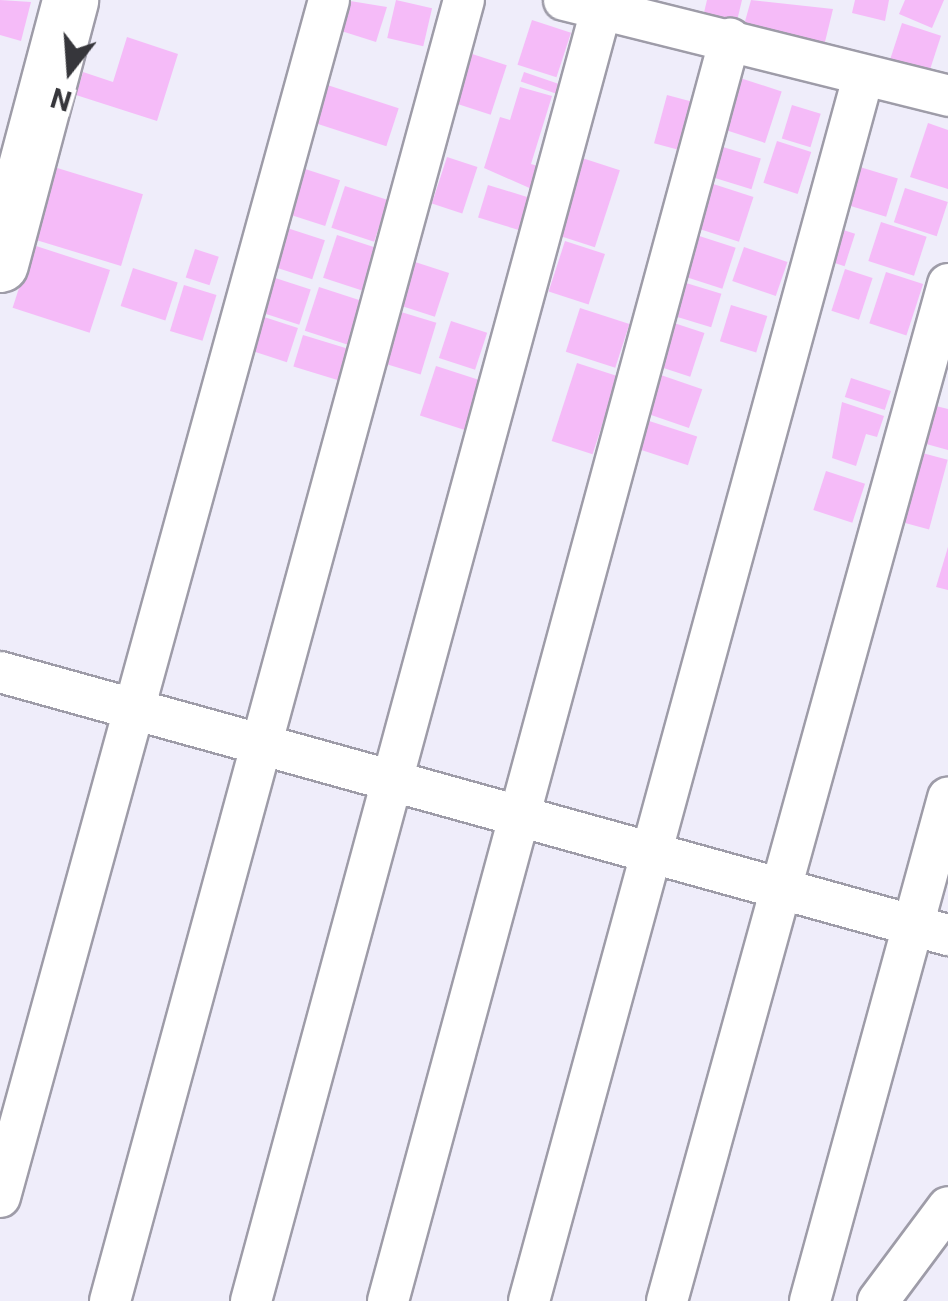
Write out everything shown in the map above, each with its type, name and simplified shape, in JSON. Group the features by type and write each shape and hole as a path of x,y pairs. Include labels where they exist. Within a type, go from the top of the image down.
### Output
{"street":[{"path":"0,264 70,0"},
{"path":"0,1197 128,709 329,0"},
{"path":"110,1301 464,0"},
{"path":"250,1301 391,784 582,5 730,39 863,78 948,96"},
{"path":"388,1301 522,819 730,39"},
{"path":"529,1301 656,856 863,78"},
{"path":"667,1301 948,284"},
{"path":"0,672 391,784 931,931"},
{"path":"810,1301 931,931 948,798"},
{"path":"878,1301 948,1207"}],"building":[{"path":"0,0 31,2 21,41 0,35"},
{"path":"344,0 387,7 376,42 335,29"},
{"path":"396,0 432,8 423,46 387,38"},
{"path":"707,0 742,0 735,29 702,21"},
{"path":"751,0 833,9 824,46 744,25"},
{"path":"855,0 889,0 885,21 852,13"},
{"path":"905,0 944,0 932,28 899,14"},
{"path":"532,20 571,33 556,77 517,65"},
{"path":"902,23 941,36 927,78 888,66"},
{"path":"127,37 178,54 157,121 76,95 83,72 113,82"},
{"path":"463,51 507,65 491,115 447,100"},
{"path":"524,72 559,84 556,94 521,81"},
{"path":"737,77 782,92 765,143 720,128"},
{"path":"315,81 399,108 386,146 303,119"},
{"path":"520,87 552,96 531,164 541,167 534,190 484,168 500,117 510,120"},
{"path":"667,95 696,103 683,151 654,143"},
{"path":"792,105 821,114 810,147 782,138"},
{"path":"928,123 948,130 948,189 910,177"},
{"path":"777,141 811,152 798,194 763,183"},
{"path":"713,144 761,159 751,189 704,175"},
{"path":"447,157 477,167 462,213 432,204"},
{"path":"579,157 620,170 595,247 554,234"},
{"path":"850,164 898,179 886,217 838,202"},
{"path":"54,167 143,194 121,266 32,239"},
{"path":"302,168 340,180 325,226 287,214"},
{"path":"704,181 753,197 739,242 689,226"},
{"path":"488,185 531,198 521,231 478,218"},
{"path":"345,186 388,200 374,242 331,228"},
{"path":"905,188 948,202 937,236 894,222"},
{"path":"881,222 927,237 914,276 868,261"},
{"path":"284,227 325,240 312,279 271,266"},
{"path":"837,228 855,234 845,266 826,260"},
{"path":"690,233 736,248 722,289 677,274"},
{"path":"337,235 380,249 366,292 323,278"},
{"path":"565,241 605,254 589,304 549,291"},
{"path":"33,245 110,270 90,333 13,308"},
{"path":"744,247 787,262 776,296 732,281"},
{"path":"195,249 219,257 210,285 186,278"},
{"path":"412,261 449,273 435,317 398,305"},
{"path":"133,268 178,283 165,321 121,306"},
{"path":"845,269 873,278 859,320 831,311"},
{"path":"886,272 923,284 906,335 869,323"},
{"path":"266,275 311,290 299,325 255,310"},
{"path":"686,283 721,294 711,327 676,316"},
{"path":"184,285 217,295 202,341 170,331"},
{"path":"319,287 364,302 349,345 305,331"},
{"path":"731,305 767,316 756,352 720,341"},
{"path":"580,308 629,324 615,368 566,352"},
{"path":"401,312 436,323 421,374 385,364"},
{"path":"258,315 298,328 287,362 247,349"},
{"path":"451,321 487,333 475,370 439,358"},
{"path":"674,323 704,333 690,377 660,367"},
{"path":"303,335 348,349 338,380 293,367"},
{"path":"577,363 618,376 593,454 552,441"},
{"path":"436,366 482,381 466,430 420,415"},
{"path":"655,373 702,389 689,428 642,412"},
{"path":"851,378 891,391 885,410 845,397"},
{"path":"842,402 884,416 877,437 866,434 856,466 832,458"},
{"path":"928,404 948,409 948,450 919,442"},
{"path":"643,419 697,437 688,465 634,448"},
{"path":"911,450 948,460 929,529 892,520"},
{"path":"826,471 865,484 852,523 813,510"},
{"path":"948,547 948,590 936,587"}]}
